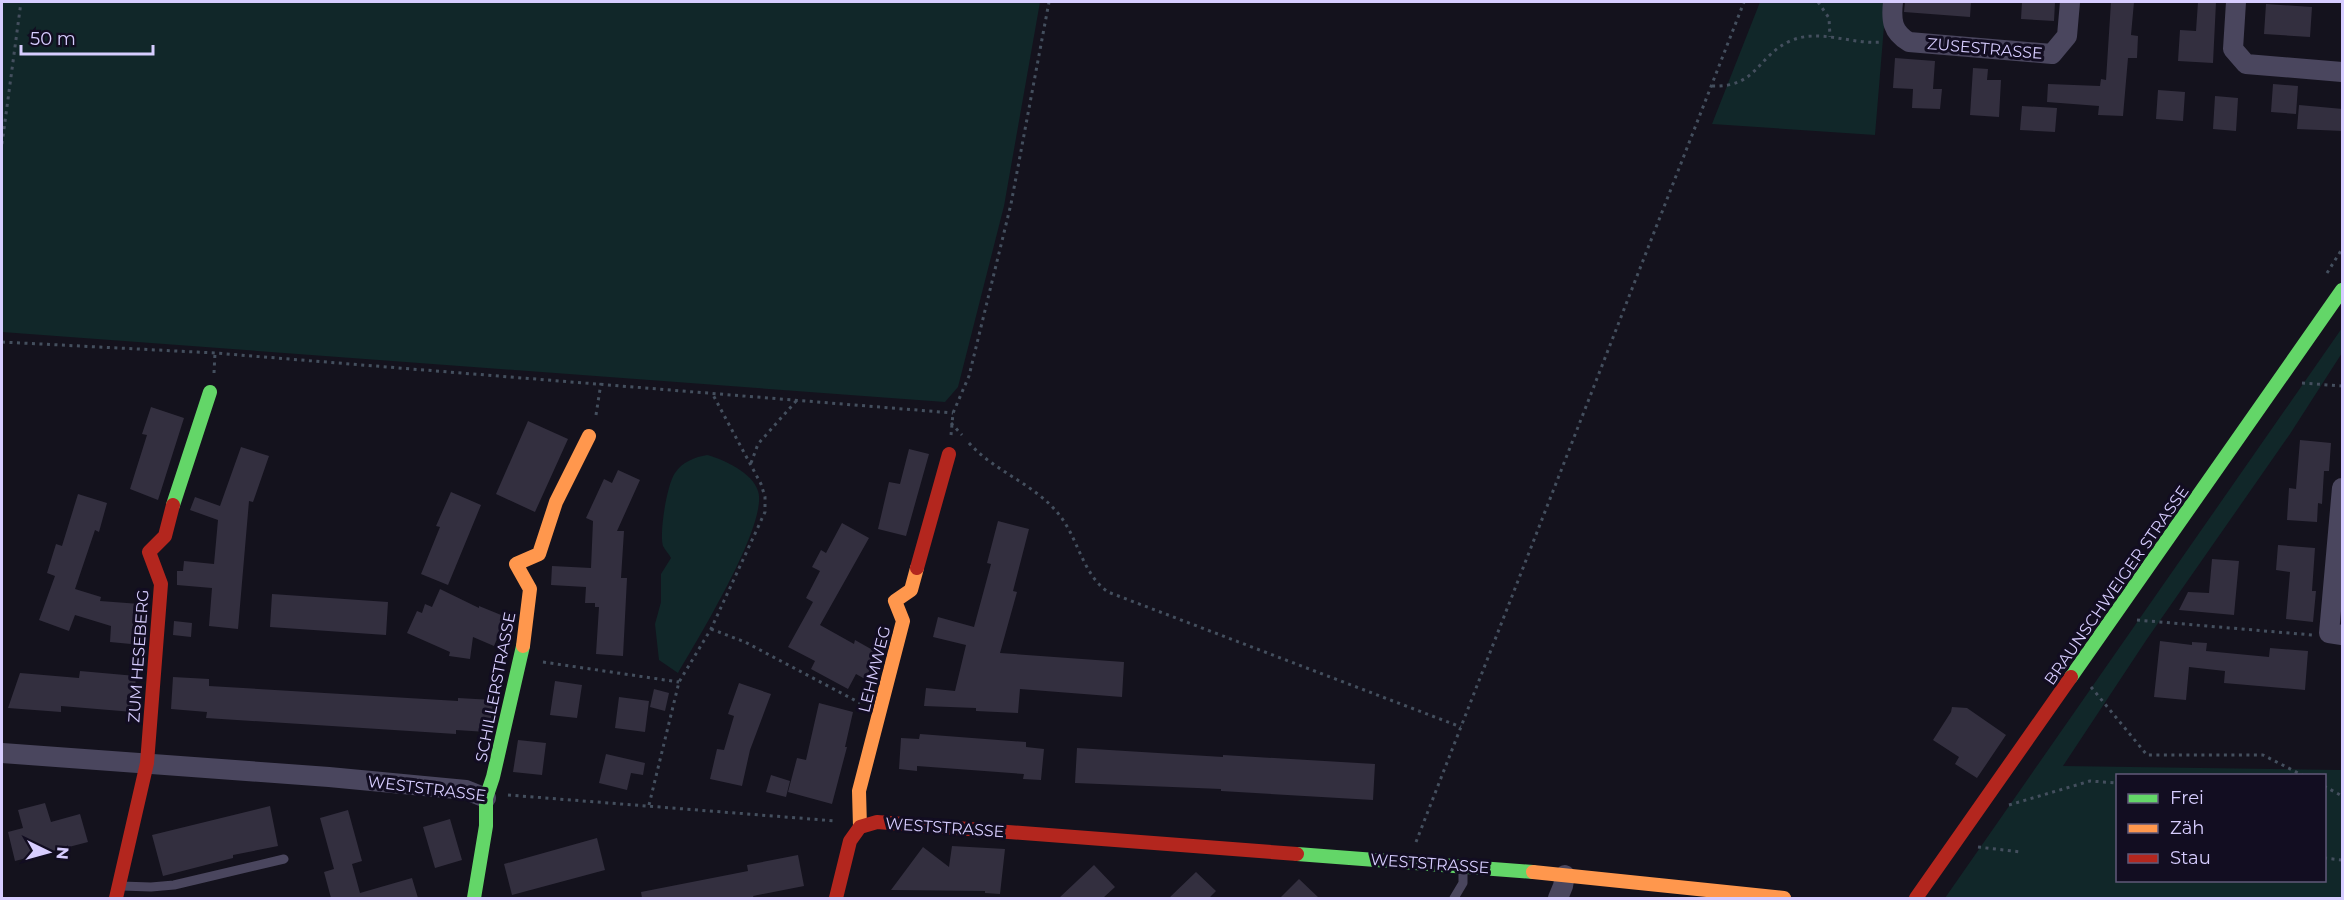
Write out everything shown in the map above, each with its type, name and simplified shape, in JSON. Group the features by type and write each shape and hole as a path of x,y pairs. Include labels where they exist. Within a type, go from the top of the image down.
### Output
{"street":[{"path":"1893,2 1891,21 1898,35"},
{"name":"ZUSESTRASSE","path":"1898,35 1909,42 2052,54 2067,36 2070,2"},
{"path":"2236,2 2233,49 2246,64 2343,72"},
{"name":"BRAUNSCHWEIGER STRASSE","path":"1917,898 2343,290"},
{"name":"ZUM HESEBERG","path":"118,892 147,763 161,584 149,552 165,536 181,476 210,392"},
{"name":"SCHILLERSTRASSE","path":"474,898 486,826 486,798 521,659 530,590 516,564 538,554 556,502 589,436"},
{"name":"LEHMWEG","path":"836,898 850,841 860,827 859,791 903,621 895,601 911,590 949,454"},
{"path":"2336,634 2343,488"},
{"name":"WESTSTRASSE","path":"2,753 466,790 486,798"},
{"name":"WESTSTRASSE","path":"860,827 877,822 1414,862 1784,898"},
{"path":"1557,898 1565,875"}],"lane":[{"path":"118,892 174,885 284,859"},
{"path":"1454,898 1462,883 1463,866"}],"path":[{"path":"2,144 21,2"},
{"path":"949,454 953,413 969,376 1011,204 1049,2"},
{"path":"1414,862 1417,837 1744,2"},
{"path":"1818,2 1829,18 1830,37"},
{"path":"1712,86 1736,84 1748,77 1788,42 1801,38 1830,37 1878,42 1888,41 1898,35"},
{"path":"2,342 215,353 953,413"},
{"path":"2300,383 2343,387"},
{"path":"589,436 597,413 601,384"},
{"path":"649,805 679,682 711,629 765,512 765,497 751,463 712,393"},
{"path":"751,463 758,444 797,400"},
{"path":"951,423 986,461 1042,497 1056,510 1067,525 1093,579 1108,592 1461,727"},
{"path":"2137,620 2318,636 2336,634"},
{"path":"711,629 745,642 880,713"},
{"path":"521,659 679,682"},
{"path":"2090,686 2147,755 2263,756 2300,774"},
{"path":"2006,806 2090,781 2116,783"},
{"path":"2326,787 2343,796"},
{"name":"WESTSTRASSE","path":"486,798 501,795 649,805 840,822 860,827"},
{"path":"1977,847 2021,852"},
{"path":"2326,858 2343,860"}],"green space":[{"path":"2,2 1040,2 1004,206 958,387 945,402 2,332"},
{"path":"1760,2 1886,2 1875,135 1712,124"},
{"path":"2342,328 2342,353 2290,434 2147,639 2063,766 2342,770 2342,898 1945,898"},
{"path":"707,455 729,463 750,478 758,491 758,507 753,529 729,582 678,673 659,660 655,624 661,602 661,574 671,558 663,546 663,520 669,487 675,473 689,461"}],"building":[{"path":"1905,2 1971,2 1970,17 1904,12"},
{"path":"2022,2 2055,2 2054,21 2021,19"},
{"path":"2111,2 2134,2 2131,35 2138,36 2137,58 2128,58 2123,116 2098,115 2099,106 2047,102 2048,84 2100,86 2101,79 2106,80"},
{"path":"2198,2 2216,2 2213,63 2178,61 2180,30 2196,31"},
{"path":"2266,4 2312,7 2310,37 2264,34"},
{"path":"1895,58 1935,61 1933,89 1942,89 1940,109 1912,108 1913,89 1893,88"},
{"path":"1973,68 1988,69 1987,80 2001,80 1999,117 1970,115"},
{"path":"2273,84 2298,86 2296,114 2271,112"},
{"path":"2158,90 2185,92 2183,121 2156,119"},
{"path":"2215,96 2238,98 2236,131 2213,129"},
{"path":"2299,105 2343,109 2343,131 2297,129"},
{"path":"2022,106 2057,108 2055,132 2020,130"},
{"path":"151,407 184,418 158,500 130,489 147,435 142,434"},
{"path":"528,421 568,439 535,512 496,494"},
{"path":"2300,440 2331,443 2329,471 2324,471 2322,504 2318,503 2317,522 2287,520 2289,488 2296,489"},
{"path":"241,447 269,456 253,502 249,501 238,629 209,626 212,588 177,585 177,571 183,571 184,561 214,564 218,520 190,510 195,497 220,506"},
{"path":"909,449 929,454 906,536 878,529 889,482 900,484"},
{"path":"618,470 640,480 617,531 624,531 621,578 627,578 623,656 596,654 599,607 595,607 595,603 585,603 586,587 551,585 552,566 591,568 593,521 586,518 604,479 612,483"},
{"path":"451,492 481,505 448,585 421,574 440,527 436,526"},
{"path":"78,494 107,503 99,532 95,530 75,589 101,597 100,601 140,604 138,634 132,633 131,644 110,642 111,626 75,615 69,631 39,620 55,576 47,573 56,544 62,546"},
{"path":"998,521 1029,529 1013,591 1017,592 1000,653 1124,662 1122,697 1020,689 1018,713 976,711 976,708 924,706 926,688 955,691 966,645 933,637 938,617 974,627 991,564 987,563"},
{"path":"842,523 869,538 820,625 854,644 855,640 878,653 865,679 856,674 848,689 811,669 815,661 788,647 813,602 806,598 820,571 812,567 821,550 826,553"},
{"path":"2278,545 2315,548 2312,591 2316,591 2313,622 2286,619 2290,572 2276,570"},
{"path":"2212,559 2239,561 2234,615 2179,610 2188,592 2209,593"},
{"path":"440,589 479,608 479,606 506,617 494,646 473,637 470,659 449,656 450,652 407,633 417,611 422,613 425,604 432,607"},
{"path":"272,594 388,602 386,635 270,627"},
{"path":"174,621 192,623 191,637 173,635"},
{"path":"2160,641 2192,645 2192,642 2207,643 2206,651 2269,657 2270,648 2308,651 2305,690 2224,683 2225,671 2189,667 2186,700 2154,697"},
{"path":"80,671 136,676 133,712 61,706 61,712 8,708 20,673 79,678"},
{"path":"173,677 209,679 209,686 458,701 458,698 493,700 492,713 487,732 456,730 456,734 206,718 207,712 171,709"},
{"path":"555,681 582,685 577,718 550,715"},
{"path":"739,683 771,694 750,750 742,786 710,779 717,749 724,750 734,716 728,714"},
{"path":"654,689 669,693 665,711 650,707"},
{"path":"619,697 649,701 645,732 615,728"},
{"path":"819,703 853,712 845,747 847,747 832,804 788,792 797,758 806,760"},
{"path":"1952,707 1967,708 2006,735 1977,778 1955,764 1959,757 1933,740"},
{"path":"920,734 1026,742 1026,747 1044,749 1041,780 1023,779 1024,774 917,766 917,771 899,769 901,738 919,739"},
{"path":"518,740 546,743 542,775 513,772"},
{"path":"1077,748 1375,764 1373,800 1221,791 1221,789 1075,783"},
{"path":"606,754 645,763 643,775 631,773 627,790 599,783"},
{"path":"771,775 790,781 786,797 766,792"},
{"path":"45,803 51,822 80,814 88,842 15,861 8,832 23,828 18,810"},
{"path":"270,806 278,846 233,855 233,858 163,876 152,835"},
{"path":"348,810 362,861 352,864 360,893 412,878 418,898 331,898 324,872 334,869 320,818"},
{"path":"450,819 462,860 435,868 423,827"},
{"path":"597,838 605,870 512,895 504,864"},
{"path":"952,846 1005,849 1000,894 985,893 985,891 891,890 923,847 949,867"},
{"path":"798,855 804,886 753,896 754,898 642,898 641,892 748,871 747,865"},
{"path":"1094,865 1115,887 1103,898 1059,898"},
{"path":"1196,872 1216,891 1209,898 1169,898"},
{"path":"1299,879 1319,898 1280,898"}],"traffic: fast":[{"path":"2071,677 2342,290"},
{"path":"173,505 210,392"},
{"path":"474,898 486,826 486,798 493,777 523,646"},
{"path":"1297,854 1533,872"}],"traffic: slow":[{"path":"523,646 530,589 516,564 539,554 556,502 589,436"},
{"path":"860,827 859,791 903,621 895,601 911,590 917,568"},
{"path":"1533,872 1784,898"}],"traffic: jam":[{"path":"917,568 949,454"},
{"path":"116,898 147,763 161,584 149,552 165,536 173,505"},
{"path":"1916,898 2071,677"},
{"path":"836,898 850,841 860,827 877,822 1297,854"}]}
